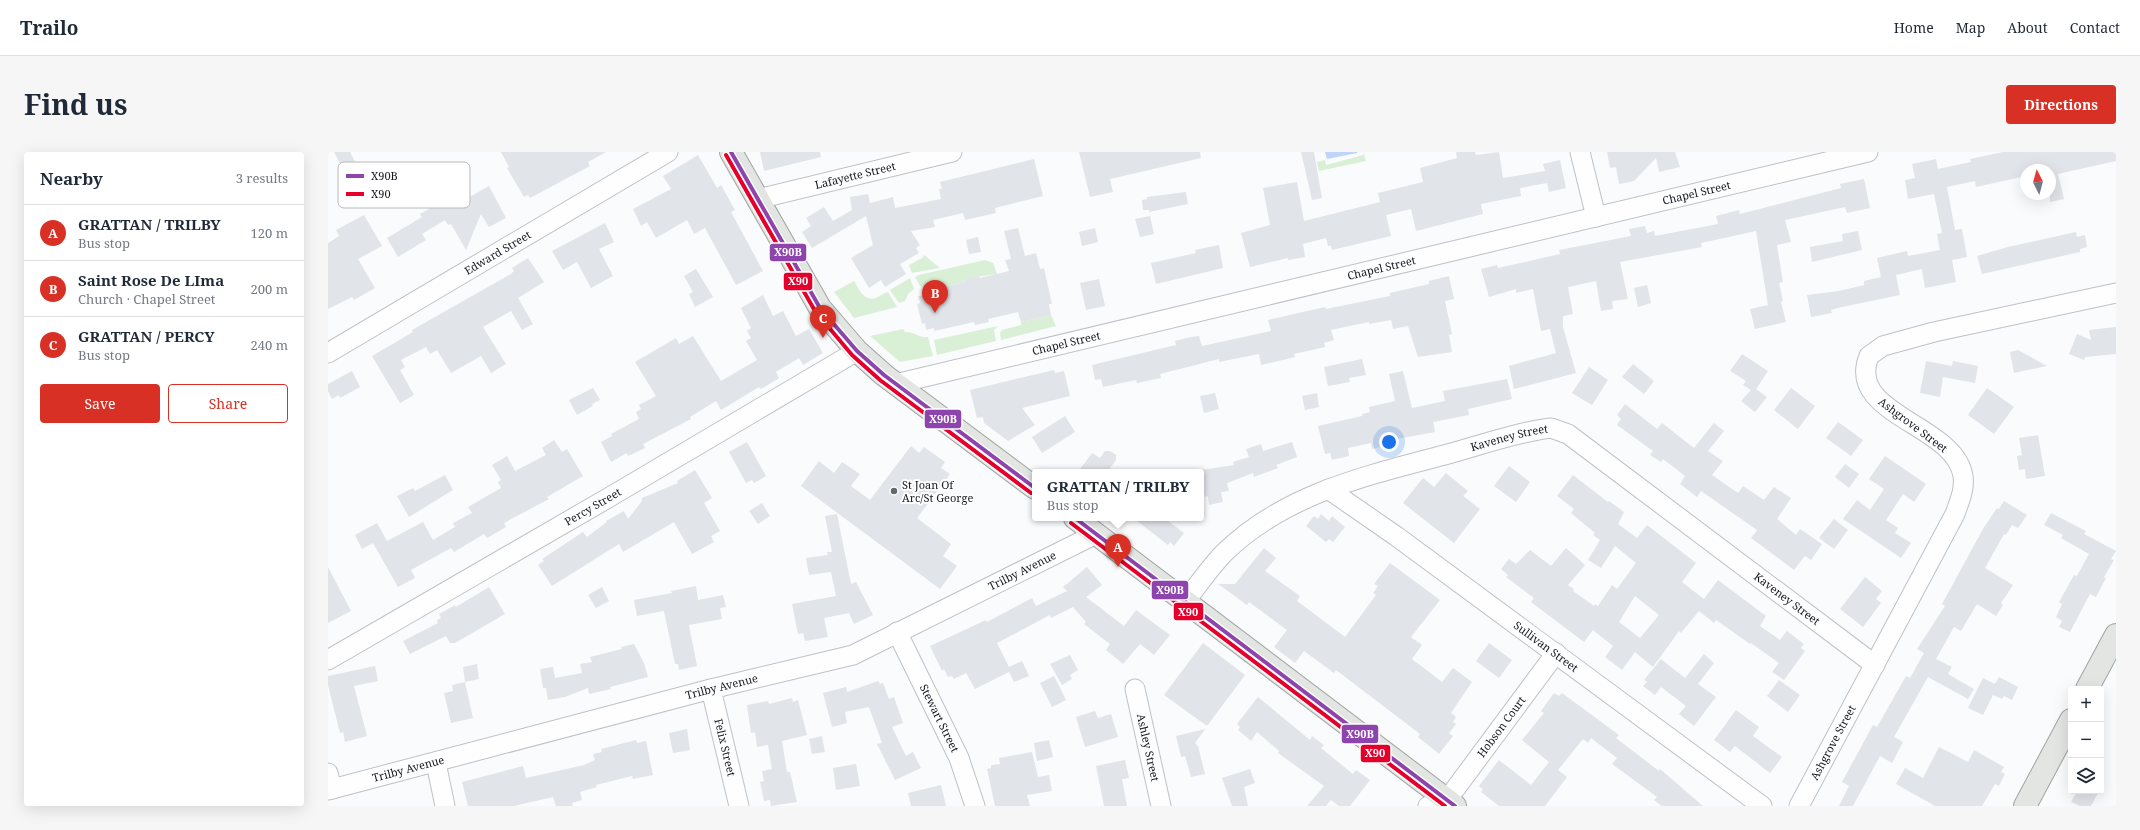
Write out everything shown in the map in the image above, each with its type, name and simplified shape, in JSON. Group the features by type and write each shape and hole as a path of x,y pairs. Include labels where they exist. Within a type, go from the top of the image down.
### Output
{"main road":[{"path":"731,152 741,162 758,199 820,308 856,351 895,384 1032,486"},
{"path":"1079,521 1444,804"},
{"path":"2089,686 2116,635"},
{"path":"2025,806 2070,722"}],"street":[{"name":"Edward Street","path":"328,353 668,152"},
{"name":"Lafayette Street","path":"758,199 952,152"},
{"path":"1580,152 1596,217"},
{"name":"Chapel Street","path":"895,384 1868,152"},
{"name":"Ashgrove Street","path":"1799,806 1955,514 1961,497 1963,482 1961,470 1948,451 1919,427 1884,405 1873,394 1866,375 1869,356 1883,346 1934,332 2116,293"},
{"name":"Percy Street","path":"328,660 608,498 856,351"},
{"name":"Kaveney Street","path":"1185,602 1225,553 1250,532 1279,512 1328,489 1357,478 1538,430 1558,429 1568,434 1875,665"},
{"name":"Sullivan Street","path":"1328,489 1396,536 1762,806"},
{"name":"Trilby Avenue","path":"329,784 436,763 711,689 853,655 1096,534"},
{"name":"Stewart Street","path":"897,632 959,758 975,806"},
{"name":"Hobson Court","path":"1444,804 1556,654"},
{"name":"Felix Street","path":"711,689 739,806"},
{"name":"Ashley Street","path":"1135,689 1161,806"},
{"path":"436,763 445,806"}],"green space":[{"path":"1363,152 1366,161 1319,171 1317,162 1325,160 1326,165 1363,155"},
{"path":"924,255 940,268 912,273 909,265 922,258"},
{"path":"985,260 993,263 997,274 964,279 965,282 930,290 929,288 920,286 915,277 919,275"},
{"path":"910,278 914,289 908,294 905,301 899,303 890,290"},
{"path":"854,281 862,294 868,298 876,298 888,292 897,307 854,318 834,292"},
{"path":"1051,315 1056,326 1001,340 1000,333 1002,330 1021,325 1021,322"},
{"path":"998,326 994,330 996,341 937,355 934,340"},
{"path":"903,329 905,332 911,332 928,337 933,356 900,362 870,336"}],"water":[{"path":"1325,152 1357,152 1357,153 1327,159"}],"building":[{"path":"334,152 350,152 355,162 339,162"},
{"path":"501,152 606,152 588,162 590,166 530,198 528,195 524,197 507,168 509,167"},
{"path":"760,152 820,152 821,157 764,171"},
{"path":"1079,152 1200,152 1201,158 1110,179 1113,192 1090,197"},
{"path":"1301,152 1314,152 1322,198 1312,200"},
{"path":"1456,152 1475,152 1476,155 1499,152 1503,178 1545,171 1543,164 1560,160 1566,188 1549,192 1547,183 1520,188 1521,196 1481,204 1483,214 1416,231 1411,209 1386,215 1391,236 1332,250 1331,246 1328,246 1326,238 1303,244 1305,257 1288,260 1288,258 1250,267 1241,233 1270,225 1263,188 1297,182 1304,221 1380,202 1378,193 1423,182 1420,168 1457,158"},
{"path":"1607,152 1675,152 1680,167 1659,172 1656,158 1634,181 1619,184 1616,167 1610,168"},
{"path":"2003,152 2116,152 2116,161 2058,174 2064,199 2050,202 2050,200 2056,200 2056,164 2020,164 2020,177 1976,187 1975,181 1947,187 1955,230 1962,229 1967,257 1952,260 1956,282 1925,288 1922,269 1896,275 1900,295 1842,307 1831,310 1832,313 1811,317 1807,295 1839,291 1864,285 1864,281 1881,277 1877,258 1907,251 1908,256 1940,250 1937,234 1942,233 1934,194 1908,199 1905,180 1915,178 1912,164 1936,159 1938,169 1971,162 1970,159"},
{"path":"698,155 717,188 721,185 735,210 731,212 763,271 736,285 705,228 694,234 687,220 656,238 647,222 641,226 633,209 671,189 663,176"},
{"path":"1034,159 1043,196 995,208 996,213 965,220 963,213 933,220 935,227 911,231 920,245 916,248 919,253 900,264 906,274 885,287 881,280 869,288 851,258 873,245 866,216 812,248 802,232 811,226 806,218 824,207 833,221 852,210 850,197 868,194 870,203 893,197 895,208 941,199 939,189 942,189 940,182"},
{"path":"1864,179 1870,208 1847,213 1845,207 1785,220 1791,242 1777,245 1783,282 1779,283 1783,301 1781,302 1786,322 1755,329 1750,309 1768,305 1756,231 1701,243 1702,247 1620,262 1628,299 1612,301 1613,309 1601,311 1596,281 1568,287 1573,314 1563,316 1563,327 1576,373 1514,389 1509,366 1556,353 1550,329 1541,331 1533,289 1516,293 1516,289 1489,297 1481,269 1497,265 1498,268 1560,254 1559,250 1631,236 1629,229 1645,226 1647,233 1654,231 1655,236 1718,224 1716,216 1739,210 1740,214 1841,188 1840,184"},
{"path":"489,186 506,218 489,227 481,214 466,250 451,224 448,225 445,220 422,234 426,240 398,257 387,238 422,217 420,214 431,208 470,208 470,197"},
{"path":"1186,192 1188,204 1149,212 1149,210 1143,210 1142,200 1147,199 1147,197"},
{"path":"364,215 382,246 358,259 375,288 354,300 352,297 328,309 328,243 339,236 336,230"},
{"path":"1150,216 1154,234 1140,237 1135,219"},
{"path":"605,223 614,242 599,249 613,276 591,288 577,262 563,270 552,251"},
{"path":"1018,228 1025,256 1036,253 1040,269 1044,268 1052,304 1049,304 1051,315 1021,322 1018,312 988,319 989,322 975,325 974,322 934,331 934,328 926,330 925,323 922,324 917,304 920,303 918,296 925,295 925,291 965,282 964,279 979,276 980,278 1009,271 1005,260 1011,259 1004,231"},
{"path":"1095,228 1098,242 1082,246 1079,232"},
{"path":"1858,231 1862,250 1812,262 1810,247 1843,241 1842,234"},
{"path":"2076,232 2077,237 2085,235 2087,247 2080,249 2080,252 1982,274 1977,256 2008,247"},
{"path":"978,237 981,252 969,254 966,240"},
{"path":"1219,245 1223,268 1156,284 1151,263 1196,253 1195,250"},
{"path":"528,258 544,282 518,298 533,324 522,330 511,311 483,327 506,364 491,373 481,356 451,373 437,350 430,354 426,347 401,360 405,367 400,370 414,395 400,403 372,356 413,332 412,330 511,274 514,271 512,268"},
{"path":"696,269 713,297 695,307 689,294 693,292 684,276"},
{"path":"1449,276 1454,299 1445,301 1452,334 1449,335 1452,352 1418,357 1408,326 1393,329 1391,320 1369,324 1369,322 1331,330 1334,340 1324,343 1325,347 1294,354 1295,357 1261,365 1259,354 1219,362 1219,359 1160,374 1161,378 1137,383 1136,380 1103,387 1101,379 1095,380 1092,365 1176,345 1175,341 1191,337 1199,336 1202,346 1271,331 1268,320 1325,307 1326,309 1390,296 1390,293 1429,284 1429,281"},
{"path":"1099,279 1105,306 1086,310 1080,283"},
{"path":"1647,285 1651,303 1638,307 1634,288"},
{"path":"763,295 773,316 783,311 796,336 809,329 823,353 803,365 799,358 776,372 779,378 761,389 759,387 721,410 716,401 690,417 691,419 643,444 645,448 628,456 627,453 611,462 601,442 612,436 611,434 639,419 636,412 641,409 639,405 656,396 635,362 676,338 679,344 693,336 721,381 757,360 746,341 751,338 747,331 751,328 741,308"},
{"path":"2116,327 2116,354 2085,357 2084,360 2069,354 2077,334 2091,340 2089,330"},
{"path":"2018,350 2047,366 2014,373 2010,352"},
{"path":"1742,354 1768,371 1756,389 1767,397 1755,412 1741,401 1751,390 1743,385 1746,381 1730,371"},
{"path":"1362,359 1366,375 1349,378 1350,382 1328,386 1324,367"},
{"path":"1926,361 1952,366 1953,361 1978,366 1975,383 1943,377 1940,397 1920,393"},
{"path":"1633,364 1654,381 1644,394 1622,377"},
{"path":"1589,367 1608,380 1592,405 1572,393"},
{"path":"1054,370 1055,373 1064,371 1070,396 1022,408 1035,425 1008,441 984,423 983,417 977,418 970,390"},
{"path":"352,371 360,387 340,398 339,395 332,399 328,391 328,384"},
{"path":"1403,371 1412,408 1445,401 1443,391 1507,379 1512,399 1468,409 1469,415 1433,422 1435,432 1391,440 1392,444 1372,449 1371,443 1348,448 1349,456 1332,460 1330,453 1325,454 1318,426 1362,416 1362,414 1370,412 1369,407 1395,401 1389,374"},
{"path":"593,388 600,400 592,404 593,406 577,415 569,400"},
{"path":"1791,388 1815,406 1798,429 1774,410"},
{"path":"1987,388 2014,407 1994,434 1968,415"},
{"path":"1215,393 1219,409 1204,413 1200,396"},
{"path":"1317,393 1319,407 1305,410 1302,396"},
{"path":"1625,404 1657,429 1662,423 1694,448 1714,423 1724,431 1708,451 1723,461 1712,475 1738,493 1743,486 1764,500 1774,487 1791,498 1777,519 1796,535 1800,529 1822,544 1811,560 1805,556 1794,570 1751,538 1757,530 1701,491 1697,497 1680,484 1685,476 1663,459 1661,462 1650,455 1653,451 1617,425 1621,419 1617,415"},
{"path":"1065,416 1075,432 1042,453 1032,437"},
{"path":"1838,422 1863,440 1851,456 1826,438"},
{"path":"2038,435 2045,476 2026,479 2025,469 2019,470 2017,456 2022,455 2019,438"},
{"path":"554,440 562,452 567,449 583,476 547,497 549,499 504,523 506,527 487,538 484,534 454,552 451,548 411,570 415,578 398,587 373,543 362,549 355,535 377,523 387,541 423,522 433,540 455,527 453,523 472,513 468,507 501,488 498,482 501,480 492,465 507,456 515,471 546,455 542,448"},
{"path":"747,442 766,476 754,483 752,480 746,483 729,452"},
{"path":"1292,442 1297,457 1276,465 1278,468 1254,477 1253,473 1227,483 1229,491 1221,492 1223,502 1209,505 1208,496 1205,497 1204,492 1204,470 1234,465 1233,462 1249,457 1246,449 1261,444 1263,451"},
{"path":"911,446 919,453 924,447 945,462 941,468 950,474 917,518 951,544 943,556 957,566 940,589 801,486 819,461 834,473 842,462 860,474 851,486 870,500"},
{"path":"1105,451 1110,451 1116,455 1116,460 1109,469 1080,469 1092,453 1100,458"},
{"path":"1885,456 1926,484 1914,502 1903,494 1886,520 1898,528 1895,533 1911,543 1901,558 1843,519 1857,500 1870,510 1884,489 1869,479"},
{"path":"1845,464 1859,474 1849,488 1835,477"},
{"path":"1509,466 1530,482 1516,502 1494,486"},
{"path":"695,470 712,498 704,503 720,531 711,536 714,542 692,554 674,522 623,552 619,544 552,586 538,565 544,561 542,559 583,532 587,537 607,522 606,521 624,511 628,519 642,501 642,498 678,483 677,481"},
{"path":"1446,473 1468,491 1463,496 1480,509 1454,543 1403,503 1423,478 1434,487"},
{"path":"445,475 453,490 409,517 397,496 413,488 415,491"},
{"path":"1573,475 1608,502 1609,501 1624,512 1618,524 1637,538 1647,525 1696,563 1682,582 1704,599 1718,580 1766,616 1760,626 1780,640 1787,631 1804,644 1801,648 1805,651 1784,680 1772,672 1779,663 1716,620 1714,623 1699,611 1681,633 1679,631 1653,667 1635,652 1622,670 1605,657 1613,646 1593,630 1584,642 1531,602 1534,598 1506,577 1508,575 1501,569 1509,559 1516,564 1530,550 1551,566 1566,548 1585,565 1568,585 1574,589 1573,591 1594,606 1595,604 1598,606 1612,585 1617,589 1636,563 1615,546 1601,568 1588,560 1600,540 1593,535 1595,533 1571,513 1574,509 1557,496","holes":["1635,596 1659,615 1640,638 1619,622"]},
{"path":"2004,501 2027,515 2018,528 2012,525 2006,535 2004,534 1985,568 2013,585 2001,603 2003,605 1996,616 1977,604 1961,631 1954,627 1936,659 1952,667 1948,674 1974,689 1968,699 1928,677 1894,737 1903,742 1892,763 1880,756 1853,806 1839,806 1849,786 1842,782 1873,725 1877,727 1906,676 1910,678 1924,653 1917,649 1945,606 1942,604 1983,529 1997,508 1999,509"},
{"path":"762,503 770,516 758,524 749,511"},
{"path":"2051,513 2086,531 2084,534 2116,551 2111,559 2114,560 2104,577 2106,578 2096,597 2090,594 2070,632 2059,627 2062,621 2056,617 2062,604 2059,602 2074,575 2077,576 2089,554 2061,538 2063,535 2044,525"},
{"path":"837,514 851,584 856,582 873,615 854,624 849,613 824,618 828,637 805,641 803,633 798,634 792,604 836,596 831,572 809,575 806,558 828,555 827,552 832,552 825,516"},
{"path":"1321,514 1329,521 1332,516 1345,527 1333,542 1329,539 1326,542 1306,526 1314,516 1318,519"},
{"path":"1834,519 1848,530 1834,549 1819,538"},
{"path":"1137,521 1168,521 1184,533 1174,546 1170,542 1168,545"},
{"path":"1264,548 1276,558 1265,571 1300,596 1297,601 1345,637 1376,595 1373,593 1378,586 1374,584 1390,563 1440,600 1411,637 1422,645 1412,659 1442,682 1453,668 1472,682 1451,713 1456,717 1453,722 1456,724 1449,733 1453,736 1439,754 1418,737 1420,734 1336,670 1334,673 1304,651 1295,663 1274,647 1287,630 1249,602 1247,605 1218,584 1235,584"},
{"path":"328,567 351,611 328,623"},
{"path":"1087,567 1102,585 1086,597 1124,626 1136,610 1170,635 1154,655 1140,644 1123,664 1106,650 1110,644 1084,624 1086,622 1073,607 1051,618 1050,615 997,643 1009,667 1022,661 1029,676 1014,682 1009,672 975,689 966,673 954,679 952,676 948,677 944,669 942,671 930,646 986,620 987,622 1032,598 1036,606 1067,591 1063,587"},
{"path":"1865,577 1882,591 1876,599 1881,603 1863,627 1840,609"},
{"path":"696,586 698,600 723,595 726,607 720,608 722,619 689,625 697,666 679,670 678,664 675,664 664,611 637,616 634,600 672,593 671,591"},
{"path":"489,587 505,614 455,643 450,643 446,636 410,654 403,641 438,623 437,620 441,618 439,614 455,605 456,607"},
{"path":"602,587 609,601 596,608 588,595"},
{"path":"1203,643 1245,675 1207,726 1164,695"},
{"path":"1489,643 1512,660 1499,678 1476,661"},
{"path":"634,644 644,663 648,677 610,687 611,689 589,694 588,688 565,697 548,700 546,688 543,688 540,669 553,667 555,678 582,673 580,664 592,662 590,657 622,649 621,647"},
{"path":"1704,654 1714,663 1698,684 1716,697 1694,726 1679,714 1686,706 1661,687 1655,695 1643,686 1647,682 1644,680 1661,659 1685,678"},
{"path":"1070,655 1078,670 1070,675 1072,679 1062,685 1050,664"},
{"path":"477,664 479,679 465,682 463,667"},
{"path":"375,666 378,681 354,686 367,736 345,742 343,732 340,733 328,685 328,676"},
{"path":"1054,676 1066,700 1052,707 1040,683"},
{"path":"1999,677 2018,687 2012,700 2004,696 2002,699 1993,695 1983,715 1968,708 1983,678 1995,684"},
{"path":"1779,680 1800,695 1788,712 1767,696"},
{"path":"878,681 880,684 883,683 889,699 894,697 903,723 892,727 906,756 913,752 921,768 895,780 877,744 882,743 869,707 845,712 847,723 832,727 823,693 846,687 847,692"},
{"path":"465,682 473,718 451,723 444,693 453,691 452,685"},
{"path":"1554,693 1559,696 1562,693 1619,735 1616,738 1659,771 1660,769 1703,806 1662,806 1654,800 1657,797 1612,764 1617,758 1591,738 1588,743 1583,739 1558,770 1567,777 1545,806 1499,806 1481,792 1483,789 1479,786 1499,760 1531,785 1549,762 1522,740 1544,713 1541,711"},
{"path":"1258,697 1310,740 1312,736 1324,745 1321,748 1353,774 1356,770 1370,780 1350,806 1339,806 1331,800 1326,806 1307,806 1324,786 1278,753 1279,751 1257,732 1251,741 1238,730 1240,727 1237,724"},
{"path":"792,698 793,702 798,700 807,735 782,741 787,772 790,772 797,802 771,806 770,800 764,801 760,782 764,781 762,771 772,769 768,745 757,747 755,732 751,733 747,705 768,701 769,704"},
{"path":"1736,710 1759,727 1753,736 1782,757 1770,773 1735,746 1730,752 1714,740"},
{"path":"1095,711 1098,718 1111,714 1118,737 1085,747 1076,717"},
{"path":"687,729 690,750 673,753 669,733"},
{"path":"1205,729 1195,743 1198,746 1205,774 1191,777 1185,756 1181,757 1176,736"},
{"path":"822,736 825,752 812,754 809,739"},
{"path":"636,740 637,743 646,741 653,775 633,779 632,776 596,785 597,787 580,792 582,800 572,803 573,806 556,806 553,797 514,806 468,806 462,782 523,766 526,778 584,765 595,760 593,754 602,752 601,749"},
{"path":"1049,740 1053,757 1037,761 1034,743"},
{"path":"1939,747 1968,762 1974,750 2004,767 2001,772 2005,774 1999,786 1995,784 1982,806 1935,806 1896,784 1905,768 1923,778"},
{"path":"1032,752 1038,777 1049,775 1052,791 1027,795 1030,806 995,806 987,769 991,768 991,765 1000,764 999,758"},
{"path":"1125,760 1129,778 1122,779 1127,806 1104,806 1096,766"},
{"path":"856,764 860,786 836,790 833,768"},
{"path":"1250,769 1255,783 1244,787 1248,806 1232,806 1222,778"},
{"path":"941,785 946,806 911,806 908,793"},
{"path":"2075,794 2097,794 2091,806 2080,806 2071,802"}],"transit line":[{"name":"X90B","path":"731,152 820,308 857,351 884,375 1032,486"},
{"name":"X90","path":"726,155 815,311 852,355 880,380 1031,493"},
{"name":"X90B","path":"1079,521 1455,806"},
{"name":"X90","path":"1071,523 1445,806"}],"place":[{"name":"Saint Rose De LIma","path":"935,313"},
{"name":"GRATTAN / PERCY","path":"823,338"},
{"name":"St Joan Of Arc/St George","path":"894,491"},
{"name":"GRATTAN / TRILBY","path":"1118,567"}]}
